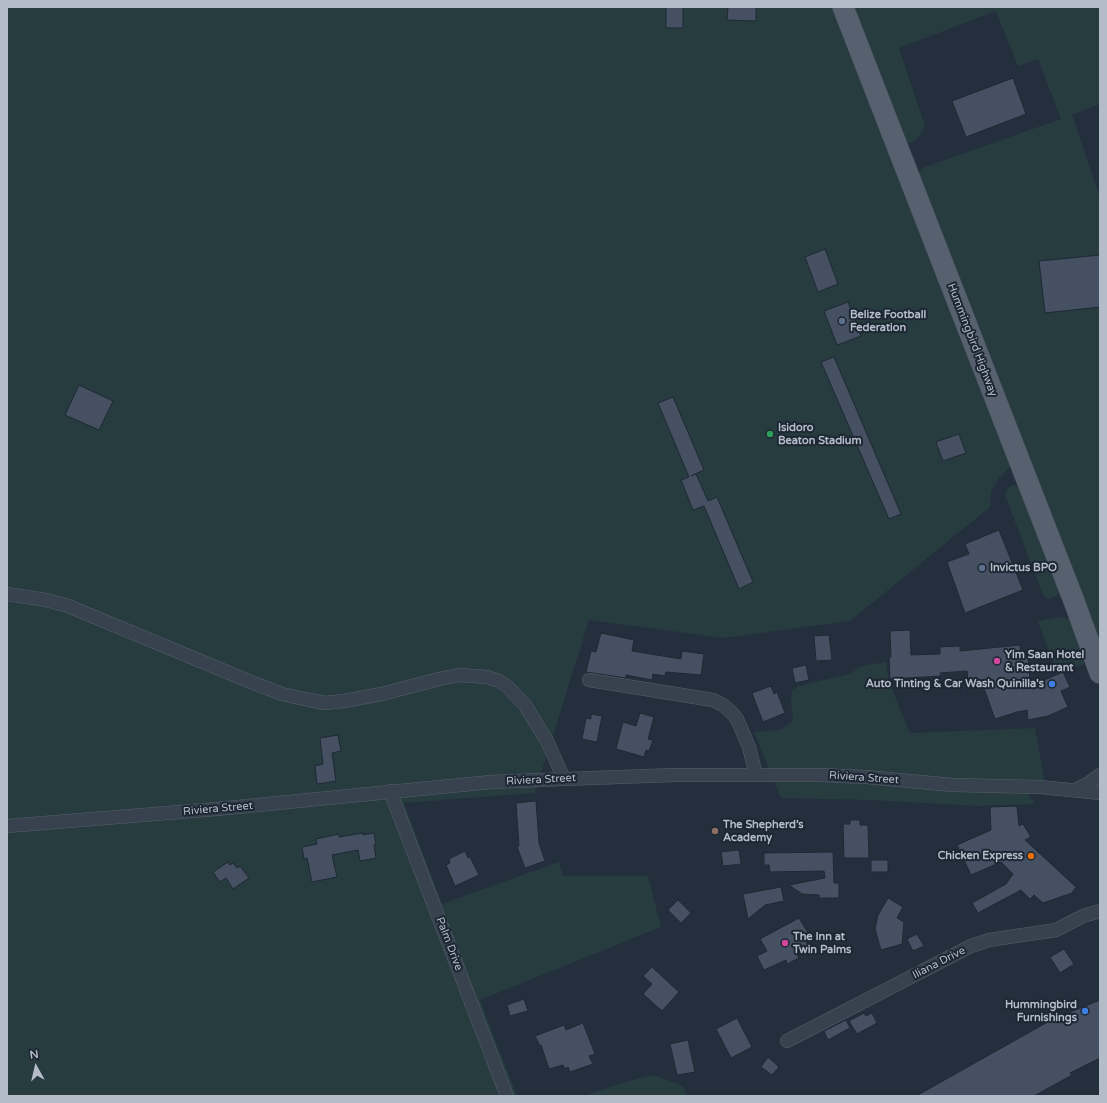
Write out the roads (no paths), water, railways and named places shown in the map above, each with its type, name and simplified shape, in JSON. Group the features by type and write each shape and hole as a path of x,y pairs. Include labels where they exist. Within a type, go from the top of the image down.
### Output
{"main road":[{"name":"Hummingbird Highway","path":"843,7 1071,594 1100,673"}],"street":[{"path":"7,594 46,600 68,606 282,694 325,703 344,702 460,675 487,677 499,681 508,687 525,705 547,741 564,778"},
{"path":"589,680 713,700 731,712 737,719 749,747 756,775"},
{"name":"Riviera Street","path":"7,826 217,809 491,782 564,778 675,775 866,777 953,785 1040,787 1100,793"},
{"path":"1076,790 1100,775"},
{"name":"Palm Drive","path":"390,792 507,1096"},
{"name":"Iliana Drive","path":"787,1041 971,946 989,940 1056,930 1083,916 1100,911"}],"place":[{"name":"Belize Football Federation","path":"842,321"},
{"name":"Isidoro Beaton Stadium","path":"770,434"},
{"name":"Invictus BPO","path":"982,568"},
{"name":"Yim Saan Hotel & Restaurant","path":"997,661"},
{"name":"Auto Tinting & Car Wash Quinilla's","path":"1052,684"},
{"name":"The Shepherd’s Academy","path":"715,831"},
{"name":"Chicken Express","path":"1031,856"},
{"name":"The Inn at Twin Palms","path":"785,943"},
{"name":"Hummingbird Furnishings","path":"1085,1011"}]}
